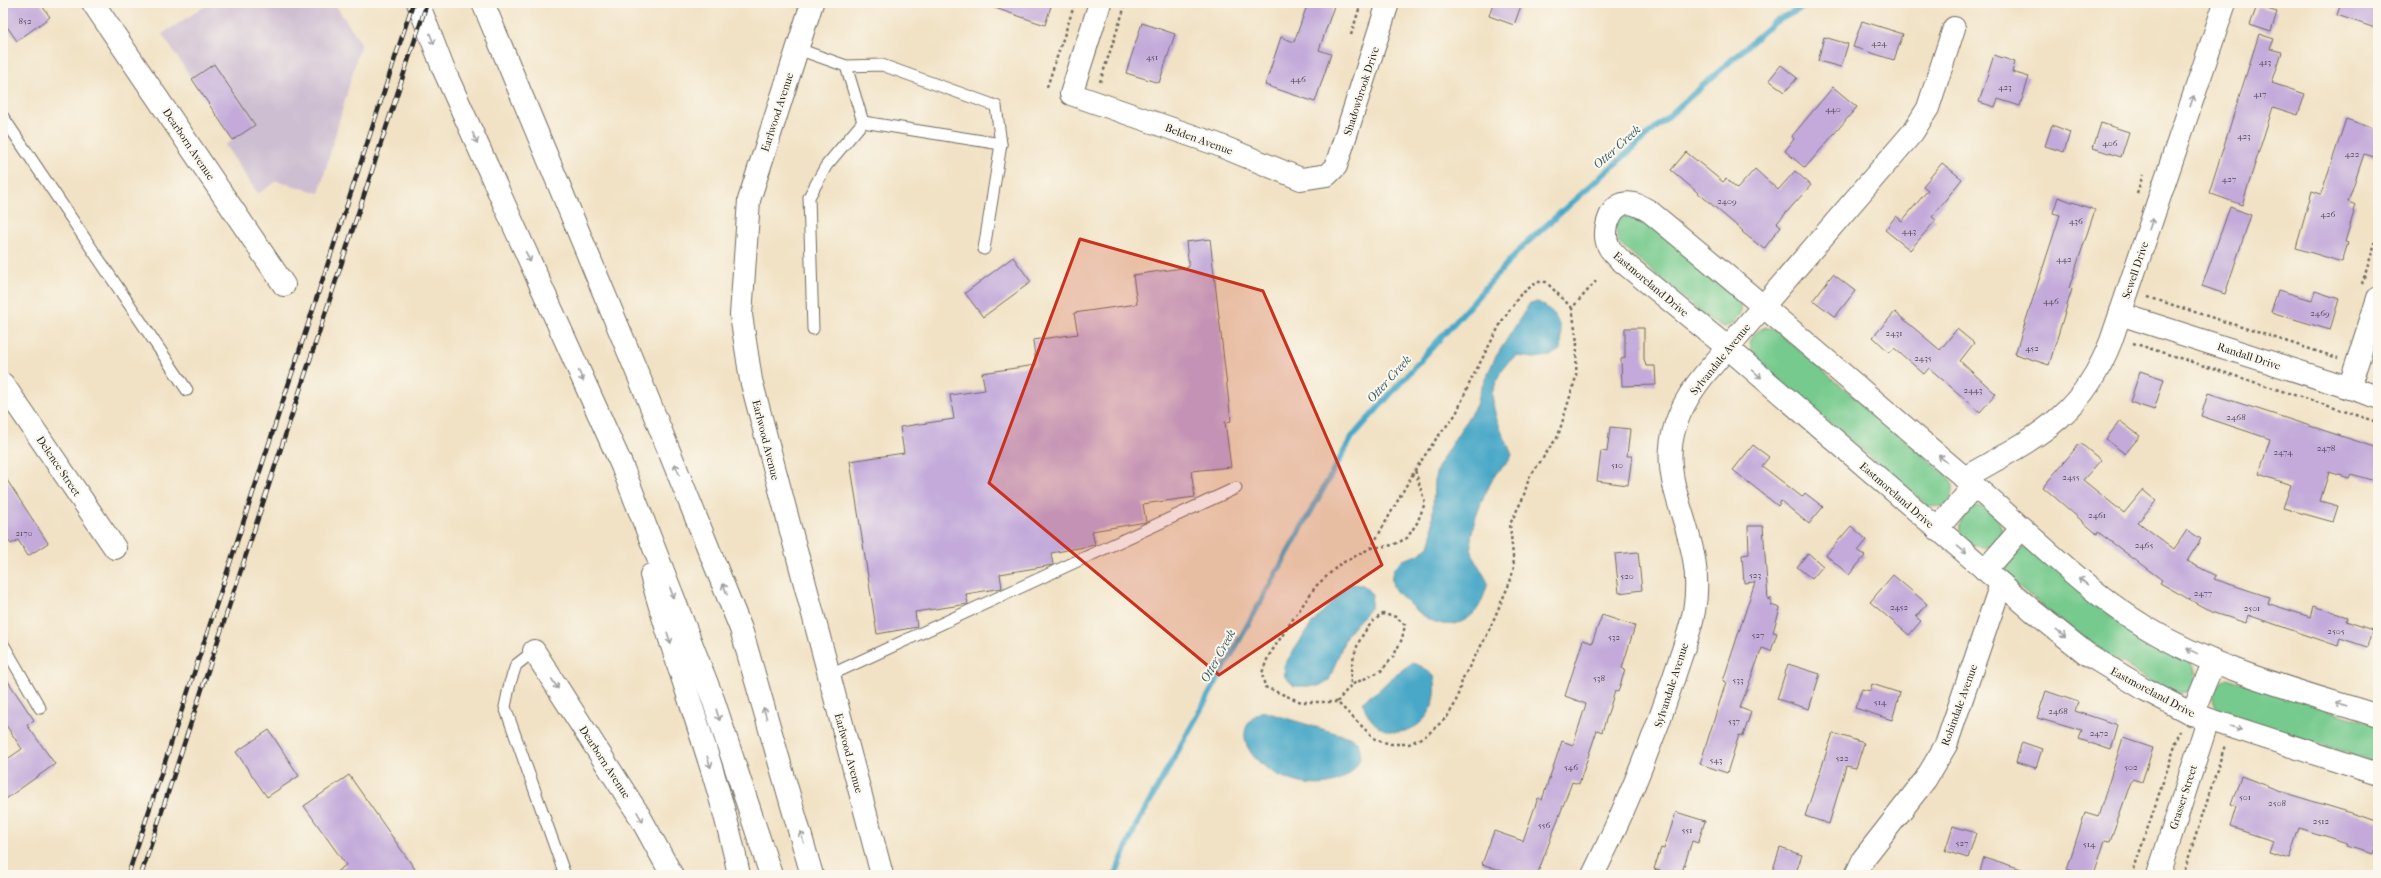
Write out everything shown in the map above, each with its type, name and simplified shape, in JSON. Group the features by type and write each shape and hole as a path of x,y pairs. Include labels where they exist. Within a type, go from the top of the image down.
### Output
{"main road":[{"name":"Dearborn Avenue","path":"93,3 284,285"},
{"path":"418,3 443,68 622,466 713,699 771,875"},
{"path":"483,3 697,517 741,630 812,875"},
{"name":"Earlwood Avenue","path":"812,3 748,200 741,315 751,380 828,676 882,875"},
{"name":"Belden Avenue","path":"1100,3 1071,94 1216,144 1285,174 1301,179 1327,175"},
{"name":"Shadowbrook Drive","path":"1327,175 1336,166 1340,156 1388,3"},
{"name":"Sewell Drive","path":"1936,529 1969,482 2040,434 2070,410 2094,378 2106,353 2120,314 2225,3"},
{"name":"Sylvandale Avenue","path":"1593,875 1624,813 1648,755 1692,620 1696,591 1696,571 1692,547 1671,476 1671,446 1674,427 1690,394 1922,120 1933,96 1954,28"},
{"name":"Eastmoreland Drive","path":"2378,716 2214,661 2165,638 2132,618 2084,582 1969,482 1649,211 1638,205 1624,204 1615,210 1608,221 1606,235 1609,247 1619,259 1728,348 1936,529 2087,654 2201,722 2378,774"},
{"path":"2349,388 2370,291"},
{"name":"Randall Drive","path":"2120,314 2378,397"},
{"name":"Delence Street","path":"3,384 115,548"},
{"path":"622,466 665,626 729,826 739,875"},
{"path":"1993,577 2022,528"},
{"name":"Robindale Avenue","path":"1856,875 1864,858 1925,780 1946,745 1993,577"},
{"name":"Dearborn Avenue","path":"534,651 639,815 672,875"},
{"name":"Grasser Street","path":"2158,875 2201,722 2214,661"}],"lane":[{"path":"798,49 846,66 882,65 996,106 1001,144 984,249"},
{"path":"846,66 863,122"},
{"path":"3,117 187,390"},
{"path":"863,122 1001,144"},
{"path":"813,329 809,197 826,166 863,122"},
{"path":"828,676 1236,488"},
{"path":"3,644 40,708"},
{"path":"534,651 516,665 505,707 565,875"}],"path":[{"path":"1047,87 1075,3"},
{"path":"1094,102 1126,3"},
{"path":"1351,35 1361,3"},
{"path":"2136,197 2142,175"},
{"path":"2370,291 2378,234"},
{"path":"1572,308 1597,280"},
{"path":"1371,548 1415,470 1436,439 1456,414 1491,341 1520,295 1536,282 1546,282 1572,308 1577,342 1576,377 1558,436 1529,478 1523,498 1510,524 1514,567 1510,582 1486,635 1463,678 1455,704 1447,717 1427,734 1409,744 1390,744 1375,739 1337,702 1301,702 1280,694 1265,687 1262,673 1268,657 1316,586 1340,564 1371,548 1393,545 1407,538 1417,523 1425,503 1415,470"},
{"path":"2148,289 2146,296 2338,358 2341,351"},
{"path":"2129,347 2130,342 2378,422"},
{"path":"1337,702 1351,685 1381,671 1393,657 1402,639 1405,625 1396,617 1383,614 1374,619 1366,630 1352,659 1351,685"},
{"path":"2132,875 2182,723 2201,722 2226,741 2183,875"}],"highlighted area":[{"path":"1080,239 1263,291 1382,565 1219,675 989,483"}],"shaded area":[{"path":"210,3 334,3 361,43 319,193 277,181 258,194 225,145 255,125 215,64 192,79 162,34"}],"green space":[{"path":"1636,211 1739,298 1741,312 1733,324 1724,327 1709,320 1618,242 1615,218"},
{"path":"1765,327 1774,329 1952,480 1952,494 1944,506 1929,507 1754,359 1749,342 1753,334"},
{"path":"1979,506 1997,518 2000,524 2001,536 1996,544 1986,547 1976,546 1966,541 1960,533 1961,521 1970,507"},
{"path":"2016,549 2029,549 2188,660 2194,667 2196,674 2196,678 2190,691 2174,694 2111,657 2066,626 2010,579 2006,571 2010,554"},
{"path":"2227,678 2378,725 2378,763 2218,711 2215,706 2213,696 2215,688"}],"water":[{"path":"1538,302 1545,306 1558,321 1561,334 1561,349 1550,356 1534,358 1517,356 1507,363 1500,373 1492,393 1497,420 1512,455 1508,462 1497,472 1491,482 1478,510 1472,530 1471,547 1475,560 1488,583 1481,603 1474,613 1465,620 1455,624 1437,623 1412,607 1396,592 1392,583 1392,574 1394,568 1403,560 1418,555 1429,546 1432,536 1434,481 1439,464 1476,405 1482,386 1495,358 1530,303"},
{"path":"1348,584 1363,585 1372,594 1371,607 1347,634 1329,680 1319,686 1294,686 1285,677 1284,666 1311,625"},
{"path":"1412,663 1421,666 1434,676 1435,695 1430,710 1421,722 1409,730 1396,732 1383,729 1371,719 1363,703 1395,675"},
{"path":"1262,711 1349,737 1358,742 1360,758 1357,765 1351,772 1334,783 1312,785 1290,780 1270,770 1254,756 1246,741 1247,725"}],"building":[{"path":"3,3 40,3 50,17 17,41 3,21"},
{"path":"989,3 1052,3 1045,25 989,6"},
{"path":"1308,3 1335,3 1319,50 1331,54 1315,102 1265,85 1281,37 1294,42"},
{"path":"1493,3 1522,3 1514,25 1489,16"},
{"path":"2341,3 2378,3 2378,29 2337,15"},
{"path":"2257,6 2277,12 2271,32 2250,25"},
{"path":"1862,21 1903,34 1894,60 1853,47"},
{"path":"1142,23 1175,34 1159,83 1126,73"},
{"path":"2259,34 2274,39 2270,49 2282,52 2272,83 2305,94 2298,115 2273,107 2242,205 2209,193"},
{"path":"1824,37 1848,44 1841,67 1818,61"},
{"path":"1994,55 2015,62 2012,72 2029,77 2020,106 1998,99 1995,107 1979,102"},
{"path":"214,64 255,125 233,140 192,79"},
{"path":"1781,65 1797,78 1785,92 1769,80"},
{"path":"1833,87 1857,107 1805,168 1785,151 1794,139 1792,136"},
{"path":"2346,119 2378,130 2378,158 2364,154 2348,202 2356,205 2345,242 2348,243 2342,262 2296,248 2312,191 2321,194"},
{"path":"2101,123 2129,132 2121,157 2093,148"},
{"path":"2052,125 2070,132 2064,152 2045,146"},
{"path":"1686,152 1723,182 1726,179 1737,189 1755,169 1778,190 1795,171 1811,185 1777,223 1781,226 1764,249 1742,232 1743,231 1671,170"},
{"path":"1942,163 1962,179 1932,217 1936,220 1910,250 1885,230 1896,216 1902,221 1928,190 1923,186"},
{"path":"2058,197 2095,210 2069,288 2072,289 2049,365 2015,354 2060,215 2053,213"},
{"path":"2230,207 2251,215 2225,294 2202,286"},
{"path":"1210,239 1231,421 1225,422 1231,467 1191,471 1195,497 1143,504 1146,522 1092,531 1095,545 1051,553 1053,565 1000,574 1002,588 966,594 968,604 915,612 917,627 877,634 850,461 904,453 900,427 954,419 950,395 985,390 982,373 1036,365 1033,340 1078,334 1074,313 1137,304 1133,275 1189,267 1186,242"},
{"path":"1013,257 1031,282 983,317 965,293"},
{"path":"1833,274 1855,291 1835,317 1813,300"},
{"path":"2278,290 2312,300 2315,291 2339,299 2330,330 2271,312"},
{"path":"1895,312 1940,350 1957,329 1974,343 1960,361 1996,394 1980,412 1929,368 1924,374 1894,348 1890,353 1873,337"},
{"path":"1625,328 1644,328 1644,359 1646,366 1655,366 1656,385 1622,386 1621,359 1625,358"},
{"path":"2140,371 2164,379 2154,410 2130,402"},
{"path":"2208,393 2378,448 2378,482 2351,474 2349,478 2329,472 2320,501 2338,506 2333,522 2283,508 2291,485 2259,474 2270,439 2201,416"},
{"path":"2120,421 2140,436 2125,454 2106,439"},
{"path":"1610,427 1630,429 1627,456 1632,456 1628,485 1597,481 1601,451 1607,452"},
{"path":"2080,443 2101,460 2083,480 2124,513 2143,490 2156,501 2138,522 2174,549 2187,530 2201,539 2187,561 2216,576 2214,579 2269,597 2267,603 2310,617 2313,606 2347,617 2346,621 2372,630 2367,647 2340,638 2338,646 2248,615 2246,623 2212,612 2160,583 2162,580 2098,532 2097,534 2043,487"},
{"path":"1753,445 1769,457 1762,466 1802,497 1805,493 1823,507 1809,524 1781,501 1778,506 1733,470"},
{"path":"3,474 48,543 28,556 18,540 11,544 3,532"},
{"path":"1748,526 1763,526 1768,600 1771,597 1771,605 1780,608 1773,632 1777,633 1771,651 1762,648 1740,708 1751,712 1743,736 1739,735 1727,773 1700,764 1726,682 1723,681 1755,582 1744,583 1742,555 1749,554"},
{"path":"1851,526 1867,540 1858,551 1865,556 1849,575 1826,555"},
{"path":"1638,552 1642,590 1619,593 1615,554"},
{"path":"1808,553 1823,566 1812,579 1797,567"},
{"path":"1893,575 1927,604 1916,617 1921,621 1909,635 1870,602"},
{"path":"1602,615 1635,626 1622,668 1625,670 1618,692 1615,691 1602,732 1597,730 1579,784 1572,782 1537,875 1514,875 1482,864 1494,831 1523,841 1538,798 1542,800 1562,741 1573,745 1586,704 1565,696 1583,640 1592,643"},
{"path":"1788,664 1820,674 1809,709 1777,699"},
{"path":"3,674 34,720 27,725 55,764 3,801 3,762 22,749 3,721"},
{"path":"1872,684 1900,693 1892,720 1855,708 1862,689 1870,691"},
{"path":"2046,691 2078,702 2075,711 2118,725 2111,750 2079,739 2082,731 2037,718"},
{"path":"269,730 299,776 267,797 236,752"},
{"path":"1833,733 1864,743 1856,768 1846,766 1829,824 1805,816"},
{"path":"2123,738 2153,748 2142,782 2132,779 2110,841 2105,840 2094,875 2086,875 2067,869 2085,813 2098,817"},
{"path":"2022,742 2042,749 2036,768 2016,762"},
{"path":"349,775 419,875 332,875 346,865 304,806"},
{"path":"2241,776 2292,795 2378,821 2378,838 2373,854 2346,846 2347,843 2299,828 2289,859 2269,853 2273,841 2230,827 2236,807 2231,805"},
{"path":"1676,812 1705,821 1698,843 1692,841 1681,875 1671,875 1654,869 1661,848 1664,849"},
{"path":"1953,826 1976,833 1968,858 1945,851"},
{"path":"1780,848 1802,855 1795,875 1771,875"},
{"path":"1984,857 2031,872 2030,875 1979,875"}],"waterway":[{"name":"Otter Creek","path":"1115,875 1135,828 1352,437 1521,248 1773,23 1811,3"}],"railway":[{"path":"128,875 413,3"},
{"path":"141,875 427,3"}]}
